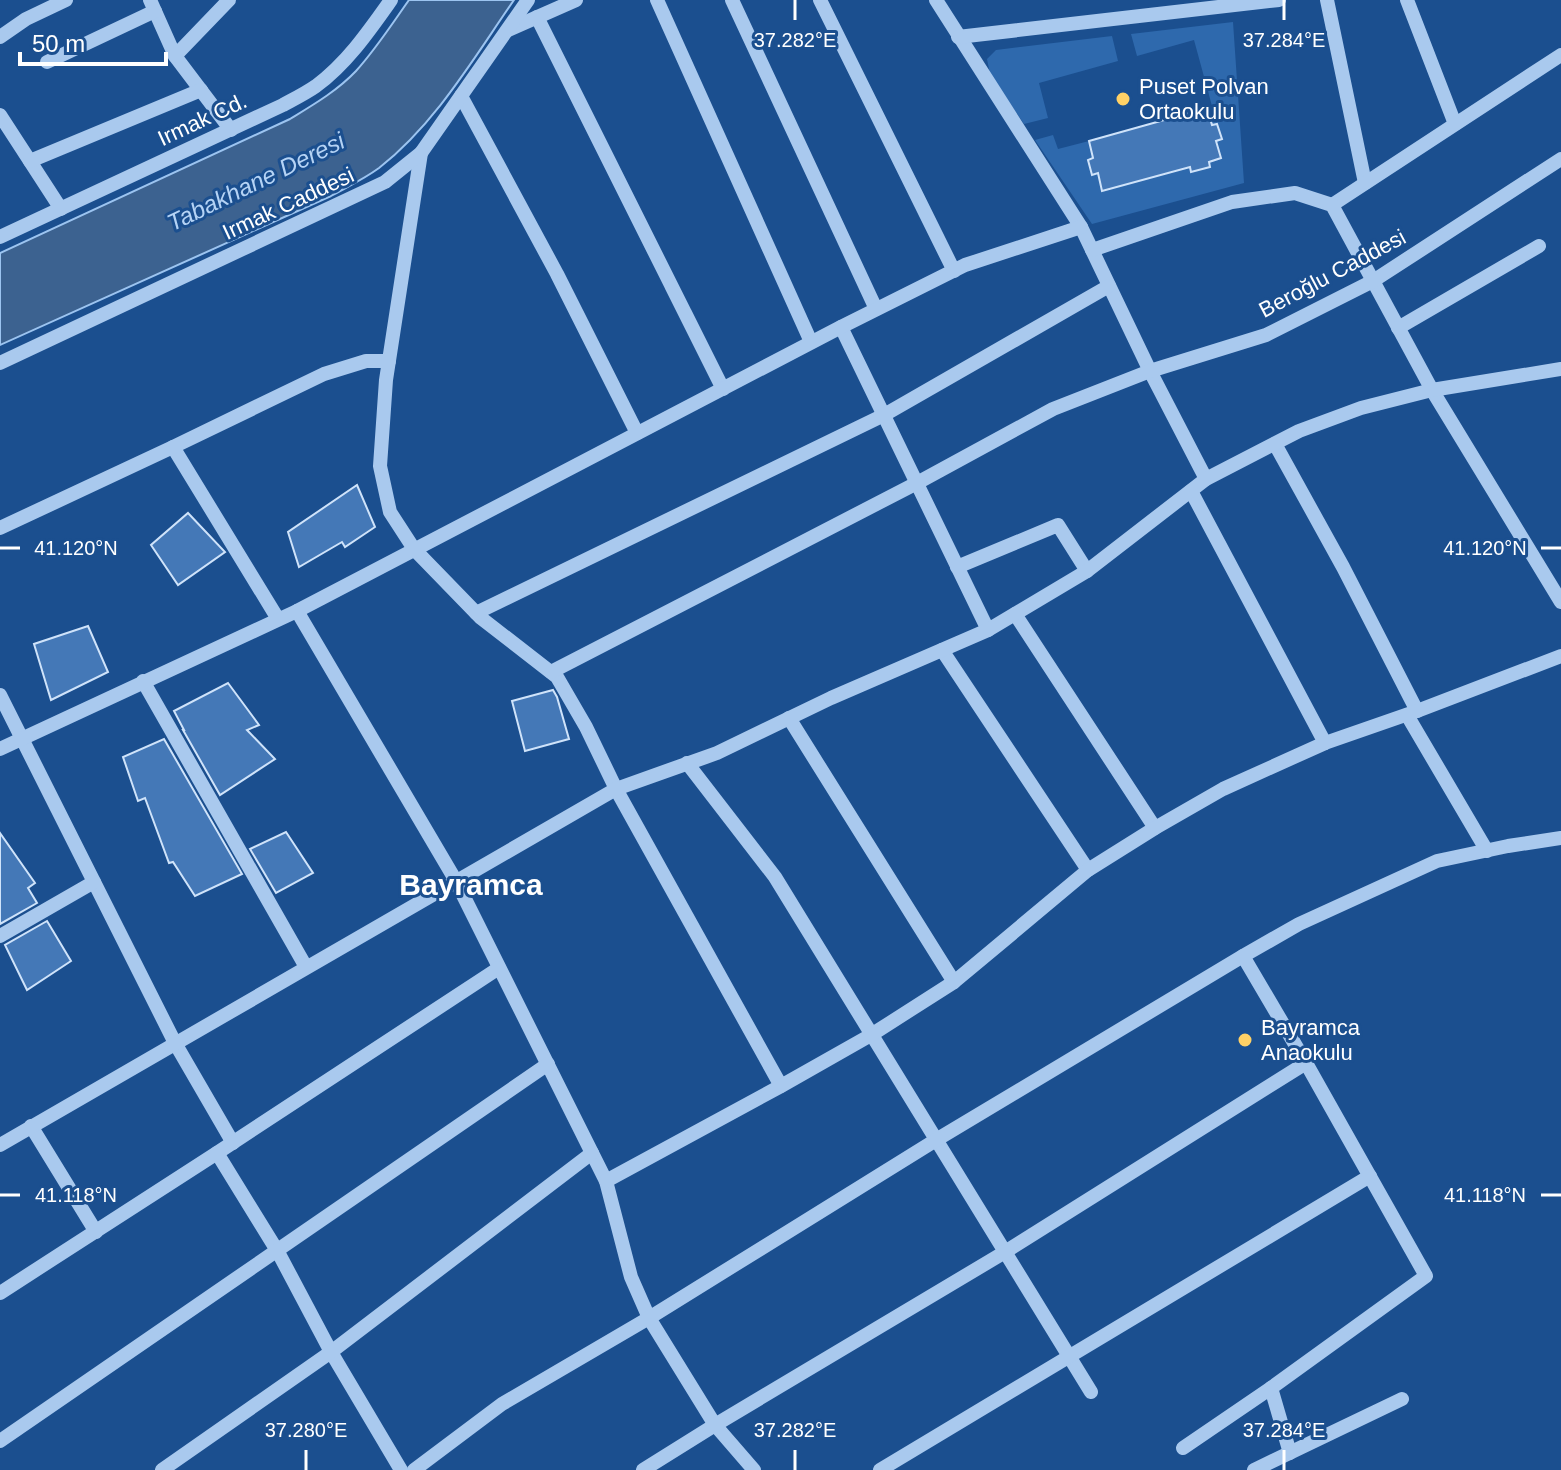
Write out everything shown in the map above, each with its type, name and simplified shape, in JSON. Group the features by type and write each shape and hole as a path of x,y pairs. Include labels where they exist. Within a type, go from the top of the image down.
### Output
{"street":[{"path":"0,37 26,19 66,0"},
{"path":"175,56 229,0"},
{"name":"Irmak Cd.","path":"0,237 231,130 316,86 344,62 391,0"},
{"name":"Irmak Caddesi","path":"0,363 385,182 421,153 528,0"},
{"path":"507,30 576,0"},
{"path":"657,0 811,342"},
{"path":"732,0 876,309"},
{"path":"820,0 954,271"},
{"path":"936,0 1081,227 1206,479"},
{"path":"958,37 1279,0"},
{"path":"1327,0 1365,183"},
{"path":"1407,0 1455,124"},
{"path":"47,62 152,6 175,56 231,130"},
{"path":"537,17 723,389"},
{"path":"1332,205 1561,55"},
{"path":"30,161 201,90"},
{"path":"461,96 557,274 637,433"},
{"path":"0,115 61,209"},
{"path":"421,153 389,361 380,466 390,512 414,549 476,613 557,677 781,1086"},
{"name":"Beroğlu Caddesi","path":"551,672 917,483 1053,409 1150,371 1266,335 1373,281 1561,159"},
{"path":"1092,250 1232,202 1295,193 1332,205 1432,390 1561,602"},
{"path":"0,749 297,611 811,342 965,265 1081,227"},
{"path":"1398,328 1539,246"},
{"path":"476,613 884,415 1109,286"},
{"path":"841,327 988,630"},
{"path":"0,528 324,374 366,361 389,361"},
{"path":"0,1145 616,789 717,753 988,630 1087,571 1206,479 1299,431 1361,408 1432,390 1561,369"},
{"path":"1275,444 1343,567 1412,713 1487,851"},
{"path":"173,447 278,619"},
{"path":"1191,491 1325,743"},
{"path":"957,567 1058,525 1087,571"},
{"path":"297,611 456,881 548,1064 606,1181 631,1277 649,1318 715,1425 754,1470"},
{"path":"1015,614 1155,828"},
{"path":"942,650 1088,870"},
{"path":"606,1181 871,1035 954,982 1088,870 1223,789 1325,743 1561,656"},
{"path":"143,681 306,967"},
{"path":"0,695 175,1043 233,1143"},
{"path":"789,718 954,982"},
{"path":"687,763 775,877 1091,1392"},
{"path":"414,1470 502,1404 1299,924 1437,861 1487,851 1560,843"},
{"path":"0,936 94,882"},
{"path":"1183,1448 1426,1276 1243,956"},
{"path":"0,1293 499,968"},
{"path":"643,1470 1005,1252 1306,1063"},
{"path":"0,1441 548,1064"},
{"path":"31,1126 96,1232"},
{"path":"217,1153 278,1252 331,1352 401,1470"},
{"path":"162,1470 181,1465 592,1153"},
{"path":"880,1470 1370,1176"},
{"path":"1271,1388 1290,1453"},
{"path":"1254,1470 1402,1399"}],"shaded area":[{"path":"1233,22 1244,183 1092,224 1035,140 1053,135 1058,149 1089,141 1093,158 1088,160 1092,174 1098,173 1103,191 1190,167 1192,172 1210,167 1209,162 1221,158 1216,141 1221,138 1217,124 1212,125 1207,108 1212,106 1194,40 1137,56 1131,34"},
{"path":"1112,36 1118,61 1039,83 1048,118 1024,124 990,74 987,59 996,50"}],"water":[{"name":"Tabakhane Deresi","path":"409,0 514,0 436,111 379,168 331,196 0,345 0,253 290,119 333,91 356,71"}],"building":[{"path":"1207,108 1212,125 1217,124 1222,139 1216,141 1221,158 1209,162 1210,167 1191,172 1190,167 1102,191 1098,173 1092,175 1088,160 1093,158 1089,141"},
{"path":"357,485 375,527 345,547 342,542 299,567 288,532"},
{"path":"188,513 225,552 178,585 151,545"},
{"path":"88,626 108,672 51,700 34,644"},
{"path":"228,683 259,725 247,730 275,759 220,795 174,711"},
{"path":"553,690 569,739 525,751 512,701"},
{"path":"164,739 242,874 195,896 173,862 169,863 145,798 138,801 123,757"},
{"path":"286,832 313,873 276,893 250,849"},
{"path":"0,833 35,883 28,888 37,903 0,924"},
{"path":"47,921 71,961 27,990 5,945"}],"place":[{"name":"Puset Polvan Ortaokulu","path":"1123,99"},
{"name":"Bayramca Anaokulu","path":"1245,1040"}],"district":[{"name":"Bayramca","path":"471,885"}]}
